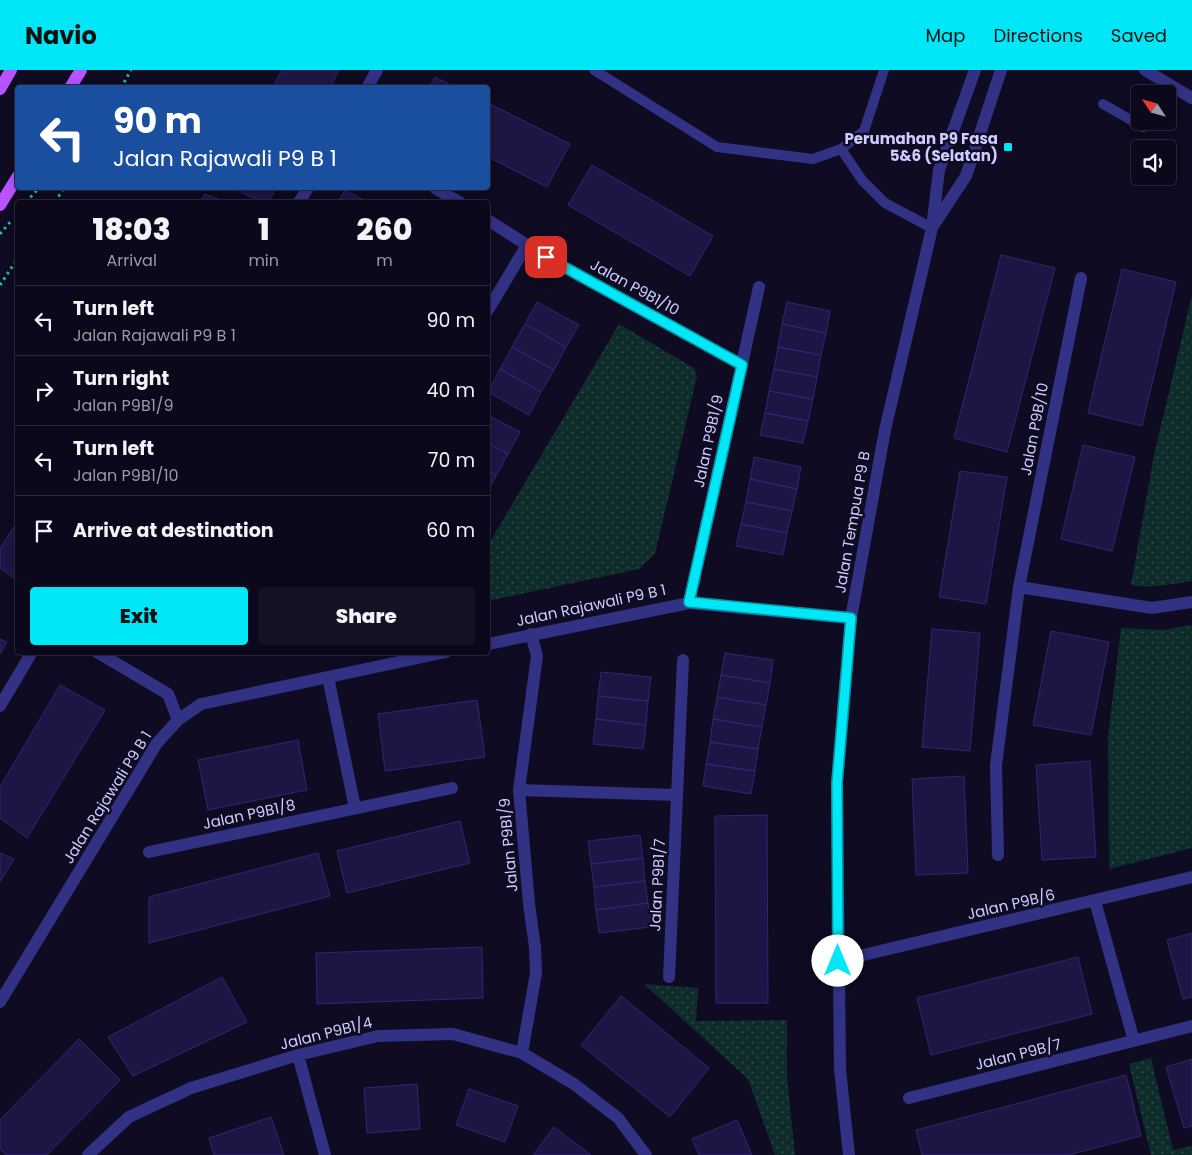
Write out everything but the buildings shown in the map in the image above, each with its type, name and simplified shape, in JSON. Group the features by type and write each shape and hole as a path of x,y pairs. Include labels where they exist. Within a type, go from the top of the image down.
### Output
{"main road":[{"path":"0,89 12,70"},
{"path":"72,85 81,70"},
{"path":"0,205 15,181"}],"street":[{"path":"369,85 377,70"},
{"name":"Jalan Tempua P9 B","path":"848,1155 840,1069 837,783 851,618 885,430 932,228 939,170 975,70"},
{"name":"Jalan Tempua P9 B","path":"932,228 966,176 1001,70"},
{"path":"1153,72 1164,85"},
{"path":"1176,92 1192,98"},
{"path":"438,190 456,200"},
{"name":"Jalan P9B1/10","path":"490,221 527,245 742,365"},
{"path":"490,307 527,245"},
{"name":"Jalan P9B/10","path":"998,856 996,765 1019,587 1081,278"},
{"name":"Jalan P9B1/9","path":"689,602 759,287"},
{"path":"1019,587 1152,608 1192,602"},
{"name":"Jalan Rajawali P9 B 1","path":"490,644 689,602 851,618"},
{"name":"Jalan P9B1/9","path":"522,1053 536,973 519,790 537,656 531,634"},
{"path":"0,706 30,655"},
{"path":"102,655 168,694 178,720"},
{"name":"Jalan Rajawali P9 B 1","path":"0,1002 157,743 178,720 201,704 432,655"},
{"name":"Jalan P9B1/7","path":"669,976 683,660"},
{"path":"328,678 355,808"},
{"name":"Jalan P9B1/8","path":"149,852 452,788"},
{"path":"519,790 677,795"},
{"name":"Jalan P9B/6","path":"838,961 1192,877"},
{"path":"1095,901 1134,1041"},
{"name":"Jalan P9B/7","path":"909,1098 1192,1026"},
{"name":"Jalan P9B1/4","path":"88,1155 128,1117 191,1088 298,1055 378,1036 453,1034 522,1053 574,1084 618,1118 646,1155"},
{"path":"298,1055 326,1155"}],"lane":[{"path":"594,70 717,146 813,158 841,149 864,131 884,70"},
{"path":"1103,104 1131,120"},
{"path":"841,149 862,180 884,203 932,228"}],"path":[{"path":"124,85 132,70"},
{"path":"28,200 37,190"},
{"path":"0,234 12,220"},
{"path":"0,285 15,262"}],"green space":[{"path":"1192,295 1192,581 1154,586 1131,585 1154,455"},
{"path":"619,324 694,368 697,376 655,554 639,569 490,601 490,542"},
{"path":"1192,625 1192,848 1109,869 1108,737 1121,628 1164,630"},
{"path":"644,984 698,988 696,1021 787,1020 787,1076 795,1155 775,1155 748,1079"},
{"path":"1151,1058 1173,1150 1192,1146 1192,1155 1151,1155 1129,1064"}],"place":[{"name":"Perumahan P9 Fasa 5&6 (Selatan)","path":"1008,147"}],"route":[{"path":"546,257 742,365 689,602 851,618 837,783 838,961"}]}
